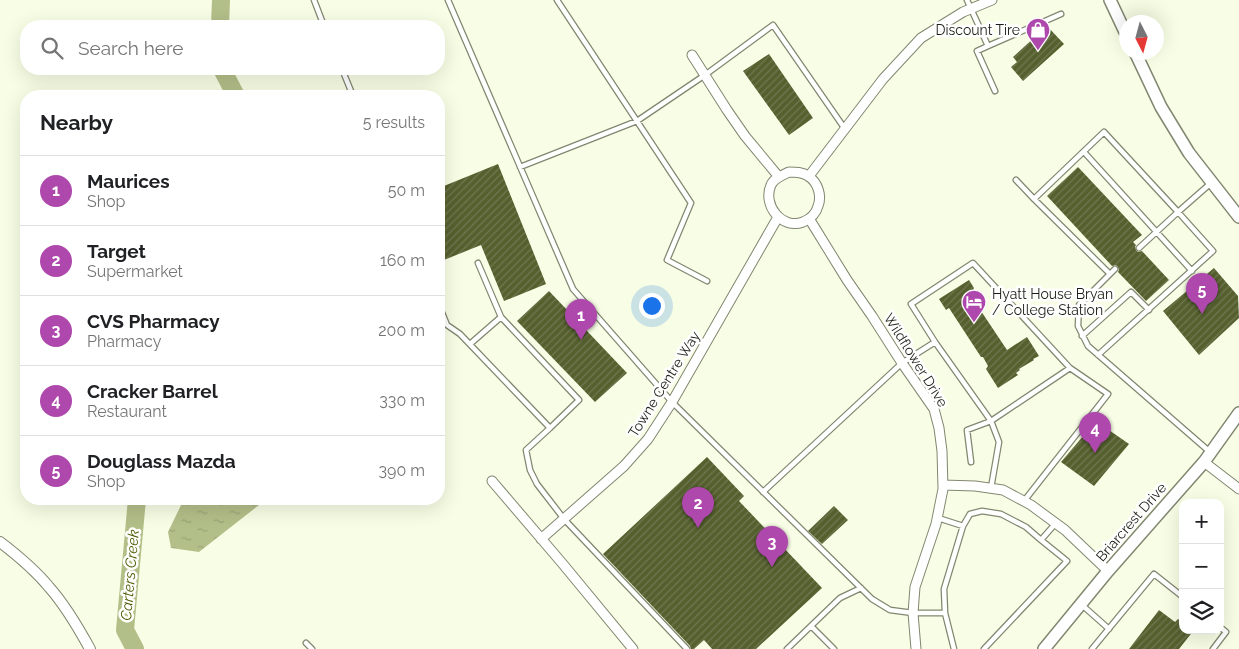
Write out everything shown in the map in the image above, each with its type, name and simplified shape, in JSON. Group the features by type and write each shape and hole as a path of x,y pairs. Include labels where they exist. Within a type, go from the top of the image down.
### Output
{"main road":[{"path":"1110,0 1119,19"},
{"path":"1139,60 1160,107 1189,153 1239,217"},
{"name":"Briarcrest Drive","path":"1044,649 1108,571 1208,457 1239,413"}],"street":[{"path":"809,176 882,79 921,38 963,12 992,0"},
{"path":"692,55 745,136 779,176"},
{"path":"789,172 799,172 809,176 816,184 820,200 818,208 810,220 796,224 778,217 771,208 769,196 771,184 779,176 789,172"},
{"name":"Towne Centre Way","path":"541,540 624,466 648,439 672,402 778,217"},
{"name":"Wildflower Drive","path":"810,220 847,280 934,409 939,428 943,486 941,507 915,588 913,613 916,649"},
{"path":"1208,457 1239,489"},
{"path":"492,481 633,649"},
{"path":"943,486 975,486 1003,490 1032,504 1065,530 1108,571"},
{"path":"0,542 49,586 72,618 90,649"}],"lane":[{"path":"314,0 322,20"},
{"path":"448,0 573,289 672,402 872,599 890,610 913,613 945,613"},
{"path":"557,0 691,203 667,260 707,281"},
{"path":"967,0 988,46"},
{"path":"995,91 977,51 1060,14"},
{"path":"520,167 637,121 774,25 845,129"},
{"path":"344,75 351,90"},
{"path":"1034,199 1104,132 1213,251 1098,356"},
{"path":"1084,152 1192,271"},
{"path":"1016,180 1110,274"},
{"path":"1139,248 1212,182"},
{"path":"478,263 501,317 579,400 526,450 530,470 537,484 564,519 686,649"},
{"path":"991,488 998,442 991,421 935,342 911,304 973,263 1070,368 1108,394 1024,501"},
{"path":"1115,269 1079,305 1078,326 1082,336 1088,346 1098,356 1208,457"},
{"path":"1082,336 1131,292 1149,310"},
{"path":"470,344 501,317"},
{"path":"445,320 447,325 470,344 550,428"},
{"path":"763,492 902,363 935,342"},
{"path":"971,462 967,430 991,421 1070,368"},
{"path":"954,649 945,613 944,589 963,526 970,514 982,511 1001,514 1026,527 1067,561 984,649"},
{"path":"938,518 963,526"},
{"path":"1041,540 1055,523"},
{"path":"1092,649 1154,574 1179,594"},
{"path":"787,649 840,598 861,588"},
{"path":"1080,604 1109,629"},
{"path":"811,626 834,649"},
{"path":"1212,649 1226,632 1224,630"},
{"path":"306,643 312,649"}],"water":[{"path":"181,505 259,505 199,552 171,548 168,532"}],"building":[{"name":"Discount Tire","path":"1047,26 1064,44 1023,81 1011,67 1017,62 1013,57"},
{"path":"769,54 813,118 789,135 743,71"},
{"path":"498,164 546,284 504,301 481,245 445,260 445,186"},
{"path":"1078,167 1142,235 1133,242 1136,245 1136,250 1138,252 1142,251 1169,280 1146,301 1118,272 1118,267 1116,265 1112,266 1047,196"},
{"path":"1214,268 1238,296 1239,318 1199,355 1163,311"},
{"name":"Hyatt House Bryan / College Station","path":"969,280 976,293 971,296 1007,350 1027,337 1039,356 1019,369 1016,373 1018,375 998,388 986,369 988,366 983,357 981,357 949,308 946,310 939,299"},
{"path":"549,291 627,373 595,402 517,321"},
{"path":"1096,421 1129,444 1094,486 1061,462"},
{"path":"707,457 744,496 739,501 822,588 756,649 712,649 704,640 694,649 691,649 603,554"},
{"path":"834,506 848,520 822,544 808,531"},
{"path":"1159,610 1175,622 1179,620 1179,634 1191,634 1179,649 1129,649"}],"waterway":[{"name":"Carters Creek","path":"220,20 221,0"},
{"name":"Carters Creek","path":"225,75 233,90"},
{"name":"Carters Creek","path":"135,649 125,630 136,505"}],"place":[{"name":"Discount Tire","path":"1038,51"},
{"name":"Douglass Mazda","path":"1202,314"},
{"name":"Hyatt House Bryan / College Station","path":"974,323"},
{"name":"Maurices","path":"581,340"},
{"name":"Cracker Barrel","path":"1095,453"},
{"name":"Target","path":"698,528"},
{"name":"CVS Pharmacy","path":"772,567"}]}
